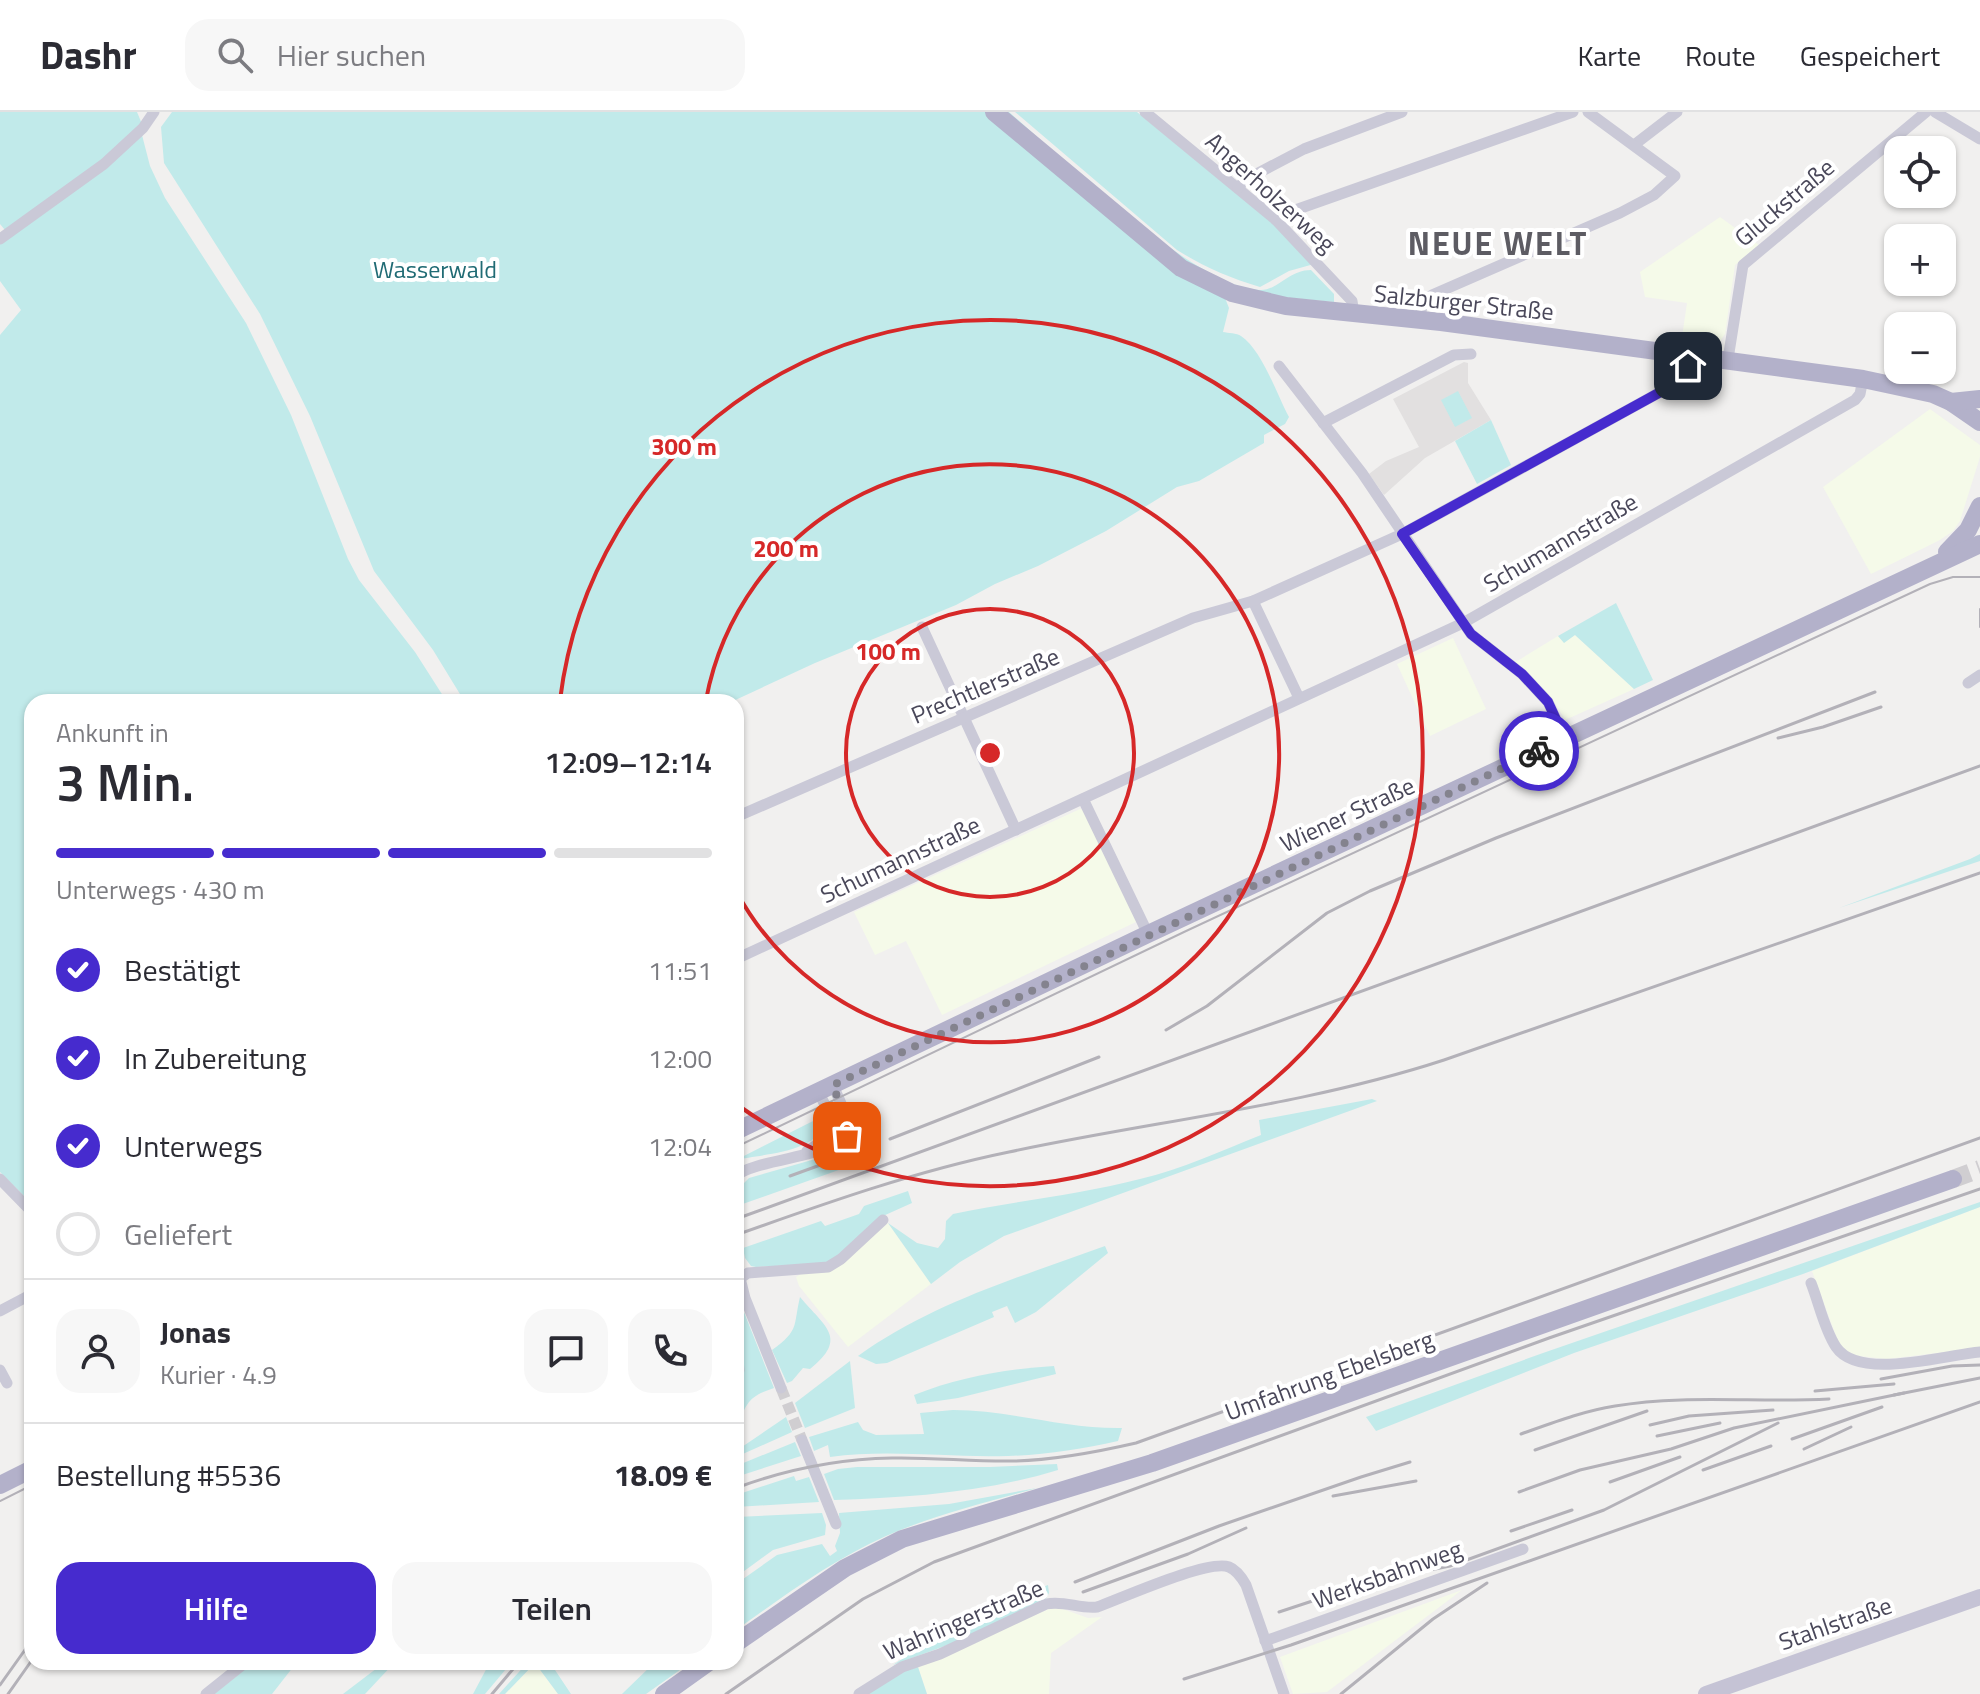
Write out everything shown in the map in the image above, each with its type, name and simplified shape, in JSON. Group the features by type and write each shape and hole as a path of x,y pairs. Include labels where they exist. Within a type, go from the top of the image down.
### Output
{"main road":[{"name":"Salzburger Straße","path":"994,112 1181,268 1248,298 1286,306 1690,354 1863,379 1914,389 1951,402 1980,422"},
{"path":"1951,402 1980,399"},
{"path":"1932,564 1962,538 1980,506"},
{"name":"Wiener Straße","path":"744,1127 1978,544"},
{"name":"Umfahrung Ebelsberg","path":"744,1637 845,1568 902,1539 1152,1463 1953,1179"},
{"path":"0,1485 24,1473"},
{"path":"664,1694 698,1670"}],"street":[{"path":"0,239 104,164 143,128 154,112"},
{"name":"Angerholzerweg","path":"1145,112 1276,220 1352,301 1354,314"},
{"path":"1238,188 1245,180 1304,149 1402,112"},
{"path":"1276,220 1284,214 1573,112"},
{"path":"1420,320 1422,304 1432,295 1620,213 1654,195 1675,176 1588,112"},
{"path":"1634,145 1677,112"},
{"name":"Gluckstraße","path":"1728,359 1743,265 1926,112"},
{"path":"1935,112 1980,139"},
{"path":"1323,423 1454,355 1471,354"},
{"name":"Prechtlerstraße","path":"744,814 1191,619 1253,601 1402,534 1675,384 1688,366 1690,354"},
{"path":"1279,366 1362,473 1471,634 1522,674 1548,702 1565,739"},
{"name":"Schumannstraße","path":"744,955 1463,623 1855,400 1860,394 1863,379"},
{"path":"1253,601 1299,698"},
{"path":"922,627 1016,830"},
{"path":"1968,683 1980,675"},
{"path":"1083,799 1148,934"},
{"path":"744,1171 839,1145 847,1136 846,1122 825,1088"},
{"path":"0,1179 24,1204"},
{"path":"744,1278 757,1272 828,1267 883,1220"},
{"path":"1811,1283 1834,1344 1848,1359 1872,1364 1897,1363 1980,1352"},
{"path":"0,1311 24,1298"},
{"path":"744,1299 781,1388"},
{"path":"0,1370 7,1383"},
{"path":"802,1440 836,1524"},
{"name":"Werksbahnweg","path":"1265,1641 1523,1549"},
{"name":"Wahringerstraße","path":"859,1694 902,1667 948,1651 1046,1604 1064,1602 1097,1607 1212,1566 1229,1567 1241,1577 1284,1694"},
{"name":"Stahlstraße","path":"1706,1694 1980,1597"},
{"path":"206,1694 236,1670"}],"shaded area":[{"path":"1720,217 1759,245 1735,265 1725,334 1719,343 1682,337 1687,303 1645,297 1640,272"},
{"path":"1464,362 1468,363 1468,383 1491,420 1425,458 1384,495 1369,474 1386,461 1419,447 1393,399"},
{"path":"1930,409 1980,445 1980,457 1960,521 1953,531 1940,540 1871,574 1823,487"},
{"path":"1575,635 1634,689 1565,720 1556,704 1514,663 1558,636 1564,642"},
{"path":"1453,638 1486,709 1430,736 1397,664"},
{"path":"1080,809 1138,921 942,1015 906,941 875,955 854,912"},
{"path":"1980,1207 1980,1348 1886,1359 1851,1355 1839,1344 1812,1271"},
{"path":"888,1223 931,1284 848,1347 799,1286 796,1277 802,1273 831,1270"},
{"path":"1462,1590 1327,1692 1293,1694 1280,1657"},
{"path":"1051,1608 1088,1618 1102,1617 1051,1653 1049,1694 927,1694 918,1667"},
{"path":"528,1670 540,1670 558,1694 505,1694"}],"green space":[{"path":"0,112 137,112 142,124 105,159 5,230 0,224"},
{"name":"Wasserwald","path":"172,112 988,112 1223,293 1229,308 1223,332 1241,336 1256,351 1289,417 1285,424 1264,435 1264,443 1199,481 1177,487 1106,531 1038,566 956,605 744,696 460,694 433,650 374,571 310,416 260,314 164,163 161,127"},
{"path":"1003,112 1009,112 1081,176"},
{"path":"1015,112 1137,112 1280,229 1314,264 1289,271 1260,287 1197,262 1177,250"},
{"path":"142,135 150,166 165,198 246,323 291,415 359,580 415,652 442,694 24,694 24,1196 0,1172 0,335 21,310 0,281 0,242"},
{"path":"1081,176 1149,232 1130,218"},
{"path":"1149,232 1202,268 1234,284 1267,289 1296,273 1311,270 1334,294 1334,302 1260,295 1193,268"},
{"path":"1458,391 1472,418 1455,427 1441,400"},
{"path":"1491,420 1511,465 1477,484 1455,441"},
{"path":"1616,603 1653,680 1634,689 1575,635 1564,643 1558,636"},
{"path":"1980,854 1980,861 1839,908 1970,859"},
{"path":"1372,1099 1377,1101 1004,1236 960,1262 931,1284 888,1223 917,1243 938,1248 945,1239 946,1221 953,1214 1156,1175 1261,1135 1259,1120"},
{"path":"856,1103 881,1155 744,1204 744,1183 749,1178 847,1150 854,1135 847,1108"},
{"path":"821,1117 824,1120 821,1131 802,1146 744,1159"},
{"path":"908,1191 912,1203 883,1216 830,1263 756,1267 745,1258 744,1248 821,1221 825,1226 859,1214 864,1206"},
{"path":"1980,1202 1980,1207 1803,1274 1574,1353 1376,1431 1366,1417 1543,1353"},
{"path":"1105,1246 1108,1253 1036,1312 1015,1323 1007,1306 992,1312 994,1317 887,1363 876,1364 858,1356 886,1337 946,1306"},
{"path":"800,1297 824,1325 831,1341 822,1358 810,1369 803,1368 787,1383 772,1350 791,1332"},
{"path":"744,1312 774,1388 759,1394 745,1408"},
{"path":"850,1361 855,1408 805,1428 795,1403"},
{"path":"1054,1366 1056,1374 958,1398 917,1404 914,1395 983,1375"},
{"path":"953,1410 1080,1426 1122,1428 1118,1441 1063,1451 1008,1456 875,1454 830,1457 828,1445 814,1451 809,1437 858,1422 863,1430 876,1435 924,1434 920,1413"},
{"path":"786,1417 792,1432 744,1453 744,1446"},
{"path":"795,1442 801,1456 744,1474 744,1463"},
{"path":"1057,1464 1058,1470 1003,1484 862,1499 834,1500 824,1474 857,1467"},
{"path":"794,1476 796,1481 809,1477 819,1502 744,1507 744,1492"},
{"path":"1037,1488 942,1515 886,1536 827,1567 744,1624 744,1578 777,1555 822,1544 830,1556 837,1551 839,1513 949,1504"},
{"path":"822,1513 825,1535 773,1550 744,1571 744,1517"},
{"path":"1048,1585 1049,1593 1045,1600 964,1639 893,1665 952,1626"},
{"path":"918,1667 927,1694 865,1694 894,1674"},
{"path":"244,1670 291,1670 272,1694 214,1694"},
{"path":"374,1670 388,1670 365,1694 343,1694"},
{"path":"486,1670 505,1670 485,1694 473,1694"},
{"path":"521,1670 528,1670 505,1694 499,1694"},
{"path":"540,1670 555,1670 571,1694 558,1694"},
{"path":"647,1670 680,1670 646,1694 622,1694"}],"tunnel":[{"path":"1953,1179 1980,1169"},
{"path":"781,1388 802,1440"}],"tram line":[{"path":"744,1143 1184,932 1930,584 1953,577 1980,577"},
{"path":"1980,609 1980,627"},
{"path":"0,1501 24,1489"}],"railway":[{"path":"1166,1030 1207,1006 1327,913 1370,891 1496,838 1875,692"},
{"path":"1778,738 1823,727 1881,707"},
{"path":"744,1216 1980,766"},
{"path":"744,1232 940,1168 1064,1141 1283,1101 1391,1076 1980,873"},
{"path":"890,1139 1099,1057"},
{"path":"744,1485 794,1470 852,1460 1030,1460 1136,1443 1980,1138"},
{"path":"790,1176 856,1152"},
{"path":"726,1694 863,1599 934,1562 1549,1338 1980,1189"},
{"path":"1881,1379 1952,1366 1980,1365"},
{"path":"1894,1395 1980,1378"},
{"path":"1815,1391 1894,1384"},
{"path":"1519,1492 1580,1470 1671,1449 1734,1428 1904,1393"},
{"path":"1521,1434 1591,1411 1642,1402 1829,1399"},
{"path":"1184,1679 1291,1645 1980,1402"},
{"path":"1792,1439 1882,1407"},
{"path":"1650,1425 1689,1416 1773,1410"},
{"path":"1535,1450 1647,1411"},
{"path":"1657,1436 1720,1423"},
{"path":"1279,1612 1370,1582 1450,1566 1604,1510 1778,1423"},
{"path":"1804,1449 1851,1427"},
{"path":"1703,1470 1771,1446"},
{"path":"1610,1482 1680,1457"},
{"path":"1075,1582 1219,1526 1410,1462"},
{"path":"1333,1496 1416,1481"},
{"path":"1511,1531 1572,1510"},
{"path":"1083,1592 1188,1554 1246,1528"},
{"path":"1341,1694 1433,1619 1487,1583"},
{"path":"0,1685 24,1651"},
{"path":"8,1694 25,1670"},
{"path":"492,1694 512,1670"}],"way so far":[{"path":"847,1136 846,1122 833,1085 1539,751"}],"district":[{"name":"NEUE WELT","path":"1498,243"}],"route":[{"path":"1539,751 1565,739 1548,702 1522,674 1471,634 1402,534 1675,384 1688,366"}]}
